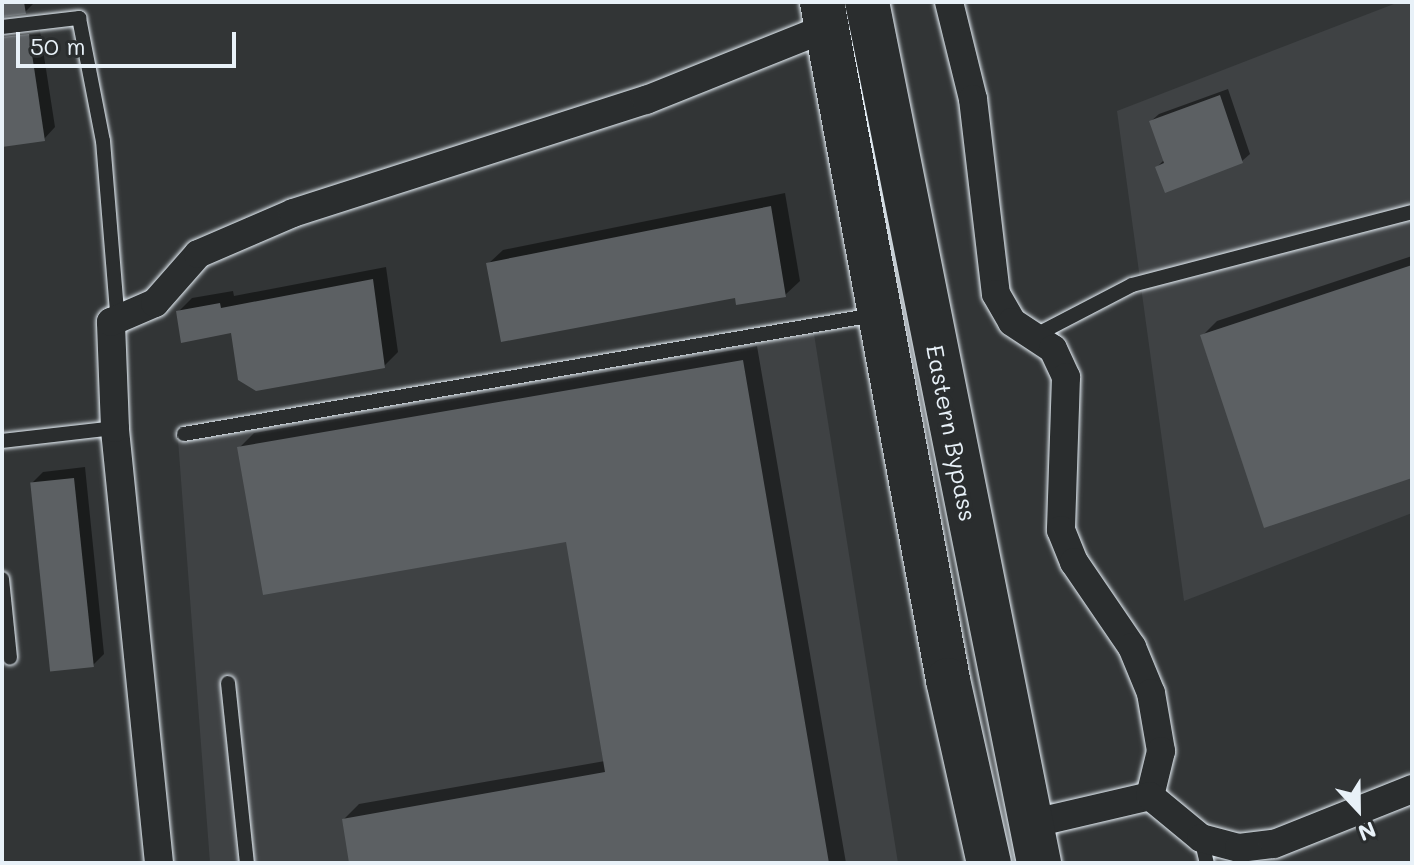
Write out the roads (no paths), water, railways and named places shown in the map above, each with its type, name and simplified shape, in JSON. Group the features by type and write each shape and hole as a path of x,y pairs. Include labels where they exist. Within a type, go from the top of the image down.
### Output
{"main road":[{"name":"Eastern Bypass","path":"867,2 1034,843"},
{"name":"Eastern Bypass","path":"824,15 878,315 989,863"}],"street":[{"path":"949,2 973,99 996,294 1012,322 1053,349 1066,377 1061,530 1074,562 1132,647 1151,693 1161,751 1150,796"},
{"path":"159,863 115,428 111,322 155,303 198,254 293,213 646,100 824,15"},
{"path":"1150,796 1204,850 1274,844 1412,789"},
{"path":"1034,843 1150,796"}],"lane":[{"path":"2,27 79,18 103,141 117,312 111,322"},
{"path":"1034,336 1132,285 1412,212"},
{"path":"184,434 878,315"},
{"path":"2,441 115,428"},
{"path":"2,579 10,658"},
{"path":"228,683 247,863"}]}
